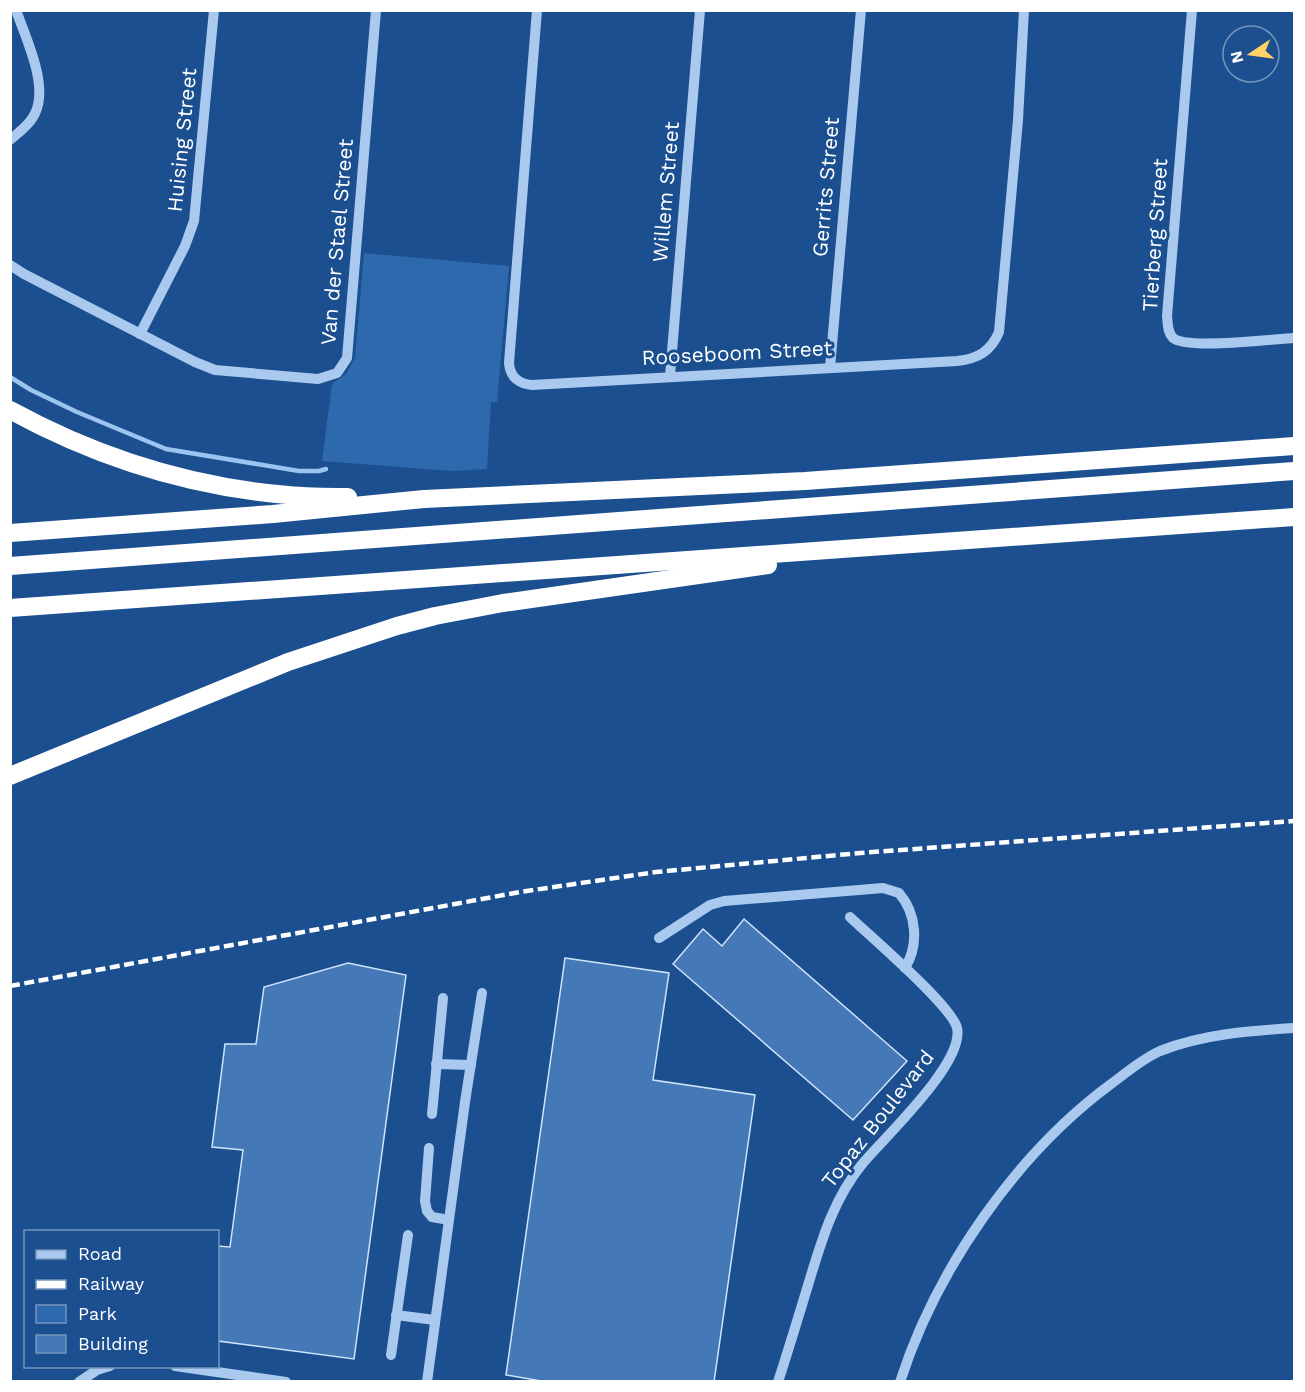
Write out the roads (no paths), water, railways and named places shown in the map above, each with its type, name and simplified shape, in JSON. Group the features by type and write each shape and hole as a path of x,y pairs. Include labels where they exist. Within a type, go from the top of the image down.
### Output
{"highway":[{"path":"10,410 107,455 147,469 206,483 289,496 424,499"},
{"path":"10,533 273,514 424,499 805,481 1294,446"},
{"path":"10,566 1294,471"},
{"path":"10,608 1294,516"},
{"path":"10,776 288,662 397,626 435,616 503,603 898,545"}],"street":[{"path":"10,140 34,116 41,88 16,10"},
{"name":"Huising Street","path":"140,334 182,252 194,221 214,10"},
{"name":"Van der Stael Street","path":"10,265 140,334 215,370 318,379 337,373 344,366 347,358 349,341 376,10"},
{"name":"Rooseboom Street","path":"537,10 509,368 517,380 528,385 971,359 989,349 999,332 1018,120 1024,10"},
{"name":"Willem Street","path":"670,376 700,10"},
{"name":"Gerrits Street","path":"830,368 861,10"},
{"name":"Tierberg Street","path":"1192,10 1167,316 1168,330 1178,341 1188,343 1294,338"},
{"path":"659,938 704,908 724,901 883,888 899,893 910,910 914,944 911,958 905,968"},
{"name":"Topaz Boulevard","path":"778,1382 824,1235 840,1196 862,1164 939,1077 954,1053 958,1037 957,1025 940,1003 850,917"},
{"path":"427,1382 482,993"},
{"path":"432,1114 443,998"},
{"path":"900,1382 942,1283 990,1207 1037,1149 1088,1101 1141,1062 1159,1052 1189,1042 1236,1032 1294,1028"},
{"path":"436,1064 471,1065"},
{"path":"429,1148 425,1207 432,1217 449,1220"},
{"path":"391,1355 408,1236"},
{"path":"396,1315 435,1320"},
{"path":"79,1382 104,1368"},
{"path":"187,1368 250,1379 286,1382"}],"waterway":[{"path":"10,377 77,412 166,449 299,471 326,469"}],"railway":[{"path":"10,986 520,892 656,872 860,853 1294,821"}]}
